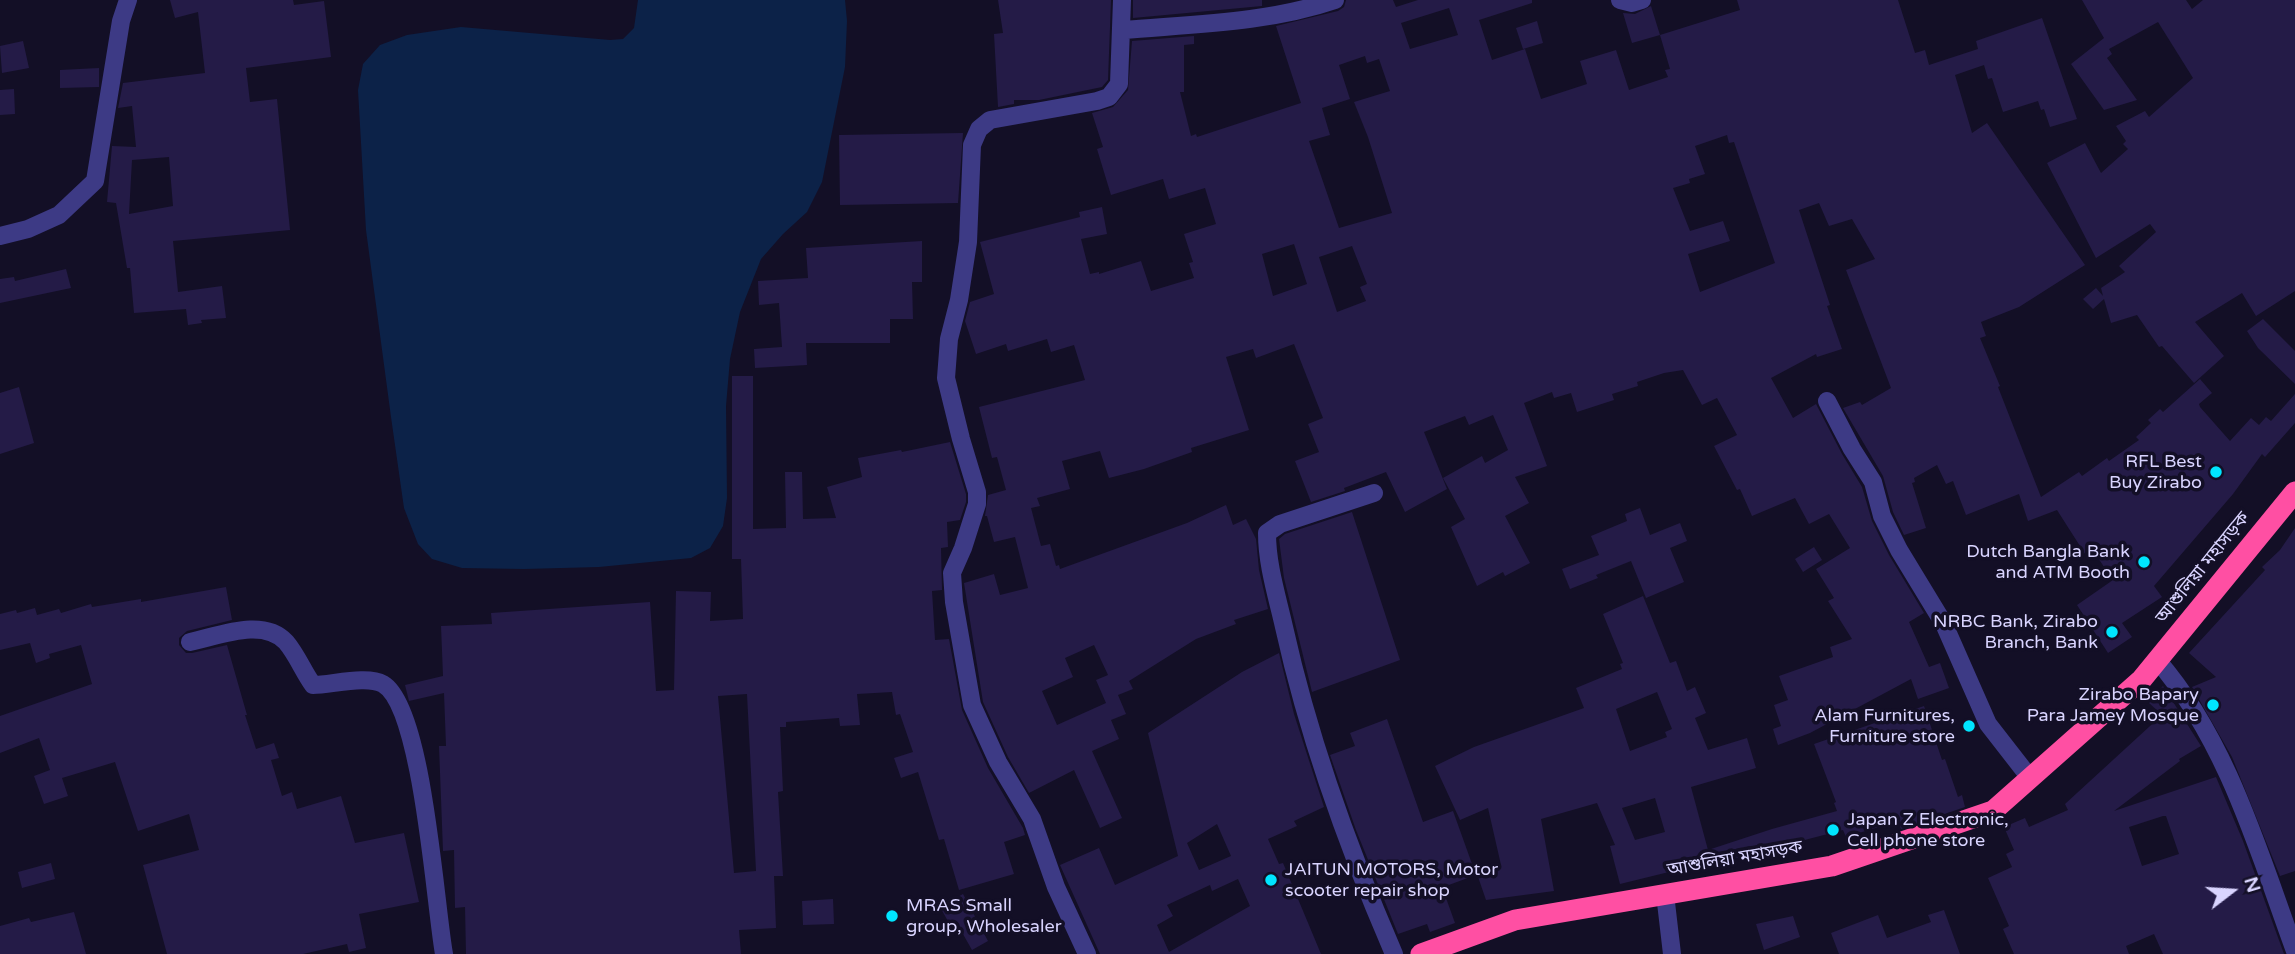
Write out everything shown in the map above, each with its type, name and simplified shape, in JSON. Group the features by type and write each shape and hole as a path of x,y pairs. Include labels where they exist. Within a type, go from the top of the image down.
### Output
{"highway":[{"name":"আশুলিয়া মহাসড়ক","path":"1421,954 1515,920 1832,866 1993,811 2142,679 2295,492"}],"street":[{"path":"0,236 28,229 59,215 95,181 121,21 128,0"},
{"path":"1087,954 1056,887 1032,819 998,762 972,705 954,602 952,573 963,548 977,492 946,378 949,339 959,300 968,242 968,183 972,145 979,129 990,120 1085,104 1109,97 1119,84 1122,0"},
{"path":"1123,30 1200,24 1305,10 1335,0"},
{"path":"1620,0 1632,3 1642,0"},
{"path":"1827,401 1873,482 1882,516 1899,550 1944,624 1988,724 2030,778"},
{"path":"1374,493 1280,524 1267,533 1267,553 1292,664 1321,766 1366,890 1394,954"},
{"path":"190,642 265,629 284,640 313,685 366,680 382,684 390,691 401,707 414,753 428,829 444,954"},
{"path":"2157,660 2179,685 2223,765 2246,816 2294,946"},
{"path":"1665,894 1672,954"}],"water":[{"path":"638,0 845,0 845,67 822,182 807,212 761,259 740,312 730,359 726,406 727,498 723,526 710,548 691,558 599,567 524,569 462,568 432,559 418,544 404,508 391,417 366,230 358,90 363,64 380,45 407,35 461,27 623,39 634,28"}],"building":[{"path":"170,0 293,0 294,5 324,1 331,57 246,68 250,102 277,99 290,230 173,241 178,292 222,286 226,318 201,320 202,323 188,325 186,309 134,313 130,268 127,268 116,203 107,202 112,146 136,147 132,106 118,108 123,83 205,73 198,12 175,18","holes":["169,157 173,206 129,214 132,160"]},
{"path":"998,0 1111,0 1108,80 1102,87 1039,100 1014,100 1014,104 998,107 994,34 1003,33"},
{"path":"1133,0 1262,0 1262,6 1133,18"},
{"path":"1346,0 1393,0 1396,7 1418,0 1532,0 1532,3 1479,20 1492,60 1525,49 1541,99 1587,84 1580,61 1616,50 1629,90 1668,77 1665,70 1670,69 1660,35 1740,10 1737,0 1898,0 1915,53 1925,50 1929,65 1978,49 1976,41 2042,18 2077,119 2050,127 2038,101 2003,112 1992,78 1988,79 1984,65 1955,75 1972,133 1987,123 2085,265 2019,307 1981,322 1986,336 1980,338 2041,497 2079,472 2082,476 2107,458 2109,461 2139,440 2136,437 2151,423 2148,420 2160,409 2163,412 2200,379 2212,393 2199,404 2200,407 2230,441 2251,418 2259,425 2266,417 2271,421 2295,394 2295,423 2265,457 2262,454 2233,494 2154,586 2162,597 2122,623 2132,637 2108,653 2077,605 2113,580 2094,552 2087,557 2057,510 2028,521 2019,494 1966,515 1953,481 1946,484 1937,465 1914,478 1915,482 1912,483 1926,528 1904,535 1893,512 1883,476 1843,408 1860,402 1862,405 1891,388 1846,270 1875,259 1852,219 1829,226 1819,203 1799,210 1842,349 1817,357 1816,354 1771,378 1793,418 1816,404 1862,487 1872,521 1889,555 1924,613 1909,622 1929,667 1940,663 1949,688 1918,699 1911,679 1810,733 1778,745 1773,729 1781,726 1774,705 1788,700 1779,676 1833,657 1830,647 1852,639 1828,601 1834,598 1816,569 1850,548 1829,514 1809,524 1795,498 1752,516 1740,489 1737,490 1714,446 1737,435 1717,398 1702,405 1683,370 1637,382 1638,386 1612,394 1614,400 1577,412 1571,393 1554,398 1552,392 1524,403 1547,466 1515,477 1529,503 1505,516 1530,563 1505,576 1503,572 1477,586 1451,527 1465,519 1443,478 1482,456 1485,463 1508,450 1493,415 1469,425 1465,416 1424,432 1447,489 1405,512 1386,472 1344,488 1345,491 1311,502 1295,461 1319,452 1308,424 1323,418 1294,344 1256,358 1253,349 1226,357 1249,430 1191,448 1192,452 1144,469 1109,478 1100,451 1062,461 1070,489 1037,498 1040,506 1031,508 1041,546 1050,544 1056,566 1059,565 1060,569 1187,523 1226,505 1233,525 1246,519 1256,539 1259,570 1268,609 1234,620 1236,624 1196,639 1129,681 1133,689 1118,695 1126,714 1111,720 1119,739 1092,751 1122,818 1100,828 1074,770 1029,793 1008,757 983,702 964,583 994,574 1000,595 1028,588 1015,537 994,542 985,516 988,495 1006,490 997,457 992,458 979,407 1085,380 1074,345 1051,352 1047,339 1008,351 1006,344 976,354 965,321 970,302 994,294 980,242 1080,217 1079,212 1102,207 1107,234 1081,239 1090,274 1099,274 1141,261 1151,291 1194,278 1189,263 1193,262 1184,234 1216,224 1205,188 1169,199 1163,179 1111,195 1097,149 1103,147 1092,113 1113,107 1128,90 1132,41 1194,36 1194,44 1184,45 1184,92 1180,92 1191,136 1196,134 1197,137 1301,103 1276,26 1338,11 1344,7","holes":["1449,8 1458,35 1410,49 1401,23","1365,56 1367,63 1379,59 1390,91 1354,102 1392,213 1339,228 1309,141 1330,135 1322,108 1350,99 1339,65","1727,135 1729,143 1734,142 1775,263 1700,292 1688,254 1730,241 1723,221 1690,231 1673,188 1690,183 1689,179 1705,174 1695,146","1294,244 1307,284 1273,296 1262,254","1352,246 1367,284 1360,287 1366,301 1337,312 1319,257","1094,645 1108,675 1096,680 1106,703 1057,725 1042,691 1073,677 1065,658"]},
{"path":"2082,0 2186,0 2192,9 2203,0 2295,0 2295,291 2256,316 2242,293 2195,322 2224,356 2194,383 2162,346 2159,347 2137,315 2111,323 2104,299 2093,309 2083,299 2096,288 2103,296 2101,288 2125,272 2119,266 2156,232 2150,224 2096,258 2047,163 2085,143 2101,173 2128,149 2123,144 2126,141 2116,126 2145,111 2149,117 2193,78 2158,22 2109,49 2112,54 2107,58 2137,100 2104,110 2071,64 2104,38"},
{"path":"1651,6 1660,35 1632,43 1623,13 1635,14"},
{"path":"1537,21 1543,43 1523,49 1516,28"},
{"path":"23,41 29,68 2,73 0,46"},
{"path":"99,68 99,87 60,88 60,70"},
{"path":"14,89 15,114 0,115 0,90"},
{"path":"963,133 958,203 840,205 839,135"},
{"path":"922,241 922,282 912,282 913,319 890,319 890,343 806,343 807,365 755,368 754,349 782,347 779,303 759,305 758,281 808,278 806,248"},
{"path":"66,269 71,288 0,303 0,279 14,277 15,281"},
{"path":"2263,319 2295,351 2295,384 2258,348 2247,331"},
{"path":"732,376 753,376 753,529 786,528 785,472 802,472 803,519 836,518 827,487 862,477 858,458 950,442 966,502 960,520 947,522 948,547 941,548 942,590 932,591 935,640 949,639 962,710 988,768 1023,828 1025,835 1004,842 1014,874 959,890 944,839 939,840 918,772 901,778 894,758 913,752 900,714 896,715 892,692 857,694 860,725 840,726 839,718 786,722 786,727 780,727 783,791 778,792 783,876 774,876 776,928 739,930 741,954 466,954 465,907 455,908 454,850 443,851 439,746 446,746 444,693 409,701 405,685 443,676 441,626 492,624 491,613 650,602 656,691 674,690 676,591 711,592 710,621 743,619 741,559 732,559","holes":["747,694 756,871 734,873 718,696"]},
{"path":"19,387 34,443 0,454 0,393"},
{"path":"1640,508 1650,535 1680,523 1687,541 1670,548 1684,582 1646,598 1631,561 1570,589 1562,569 1599,555 1591,536 1627,521 1625,514"},
{"path":"1352,512 1400,660 1312,692 1284,578 1279,539 1285,534"},
{"path":"2295,528 2295,871 2280,876 2232,757 2192,687 2216,677 2189,653 2265,570 2262,567 2280,550"},
{"path":"1814,547 1822,560 1803,572 1795,559"},
{"path":"226,587 232,620 187,631 179,638 179,645 186,653 192,653 227,645 256,749 274,743 279,758 271,760 282,796 292,792 297,809 341,796 355,843 404,833 419,902 359,914 366,948 349,952 347,944 303,954 167,954 143,865 199,850 189,814 138,831 115,762 62,778 68,796 44,804 34,776 50,770 39,738 0,753 0,716 92,684 81,645 49,654 50,658 36,663 30,643 0,650 0,614 35,608 37,615 59,609 61,613 91,604 92,607 141,599 141,602"},
{"path":"1643,596 1670,663 1676,661 1687,691 1695,687 1706,713 1695,718 1708,750 1747,738 1756,768 1691,787 1708,850 1837,811 1814,744 1924,706 1942,760 1945,759 1958,797 1962,795 1965,807 1901,829 1898,821 1846,837 1843,830 1674,874 1673,871 1620,884 1610,846 1615,845 1597,803 1541,819 1554,891 1486,900 1476,871 1501,865 1488,808 1460,820 1435,766 1474,747 1584,708 1576,688 1622,669 1620,664 1623,663 1603,614","holes":["1657,692 1672,729 1665,732 1667,737 1630,751 1616,709","1655,798 1665,832 1635,840 1622,808"]},
{"path":"1279,653 1294,714 1324,807 1294,821 1297,826 1268,839 1279,864 1283,863 1321,954 1100,954 1060,865 1099,848 1115,885 1178,856 1148,733 1242,672","holes":["1217,824 1231,856 1199,870 1187,843","1238,879 1250,906 1169,952 1157,925 1173,916 1167,905 1210,885 1212,891"]},
{"path":"2163,686 2201,746 2179,759 2180,761 2114,811 2216,777 2243,841 2284,954 2163,954 2154,934 2126,946 2129,954 2014,954 2003,929 2009,926 1988,878 2012,867 2006,854 2014,850 2004,827 2025,818 2029,827 2068,810 2065,804 2162,715 2148,702","holes":["2166,816 2179,854 2142,866 2129,827"]},
{"path":"1387,719 1423,822 1453,811 1476,875 1446,886 1450,897 1446,898 1455,923 1430,932 1427,924 1398,934 1356,830 1330,755 1355,746 1350,733"},
{"path":"51,863 55,879 22,888 18,872"},
{"path":"963,894 988,941 972,950 955,920 949,923 940,907"},
{"path":"833,899 834,924 803,925 802,901"},
{"path":"1944,910 1960,954 1839,954 1831,933 1878,915 1887,938 1931,922 1928,915"},
{"path":"74,912 86,954 0,954 0,926 29,918 31,922"},
{"path":"1793,916 1800,937 1764,950 1756,924"}],"place":[{"name":"RFL Best Buy Zirabo","path":"2216,472"},
{"name":"Dutch Bangla Bank and ATM Booth","path":"2144,562"},
{"name":"NRBC Bank, Zirabo Branch, Bank","path":"2112,632"},
{"name":"Zirabo Bapary Para Jamey Mosque","path":"2213,705"},
{"name":"Alam Furnitures, Furniture store","path":"1969,726"},
{"name":"Japan Z Electronic, Cell phone store","path":"1833,830"},
{"name":"JAITUN MOTORS, Motor scooter repair shop","path":"1271,880"},
{"name":"MRAS Small group, Wholesaler","path":"892,916"}]}
